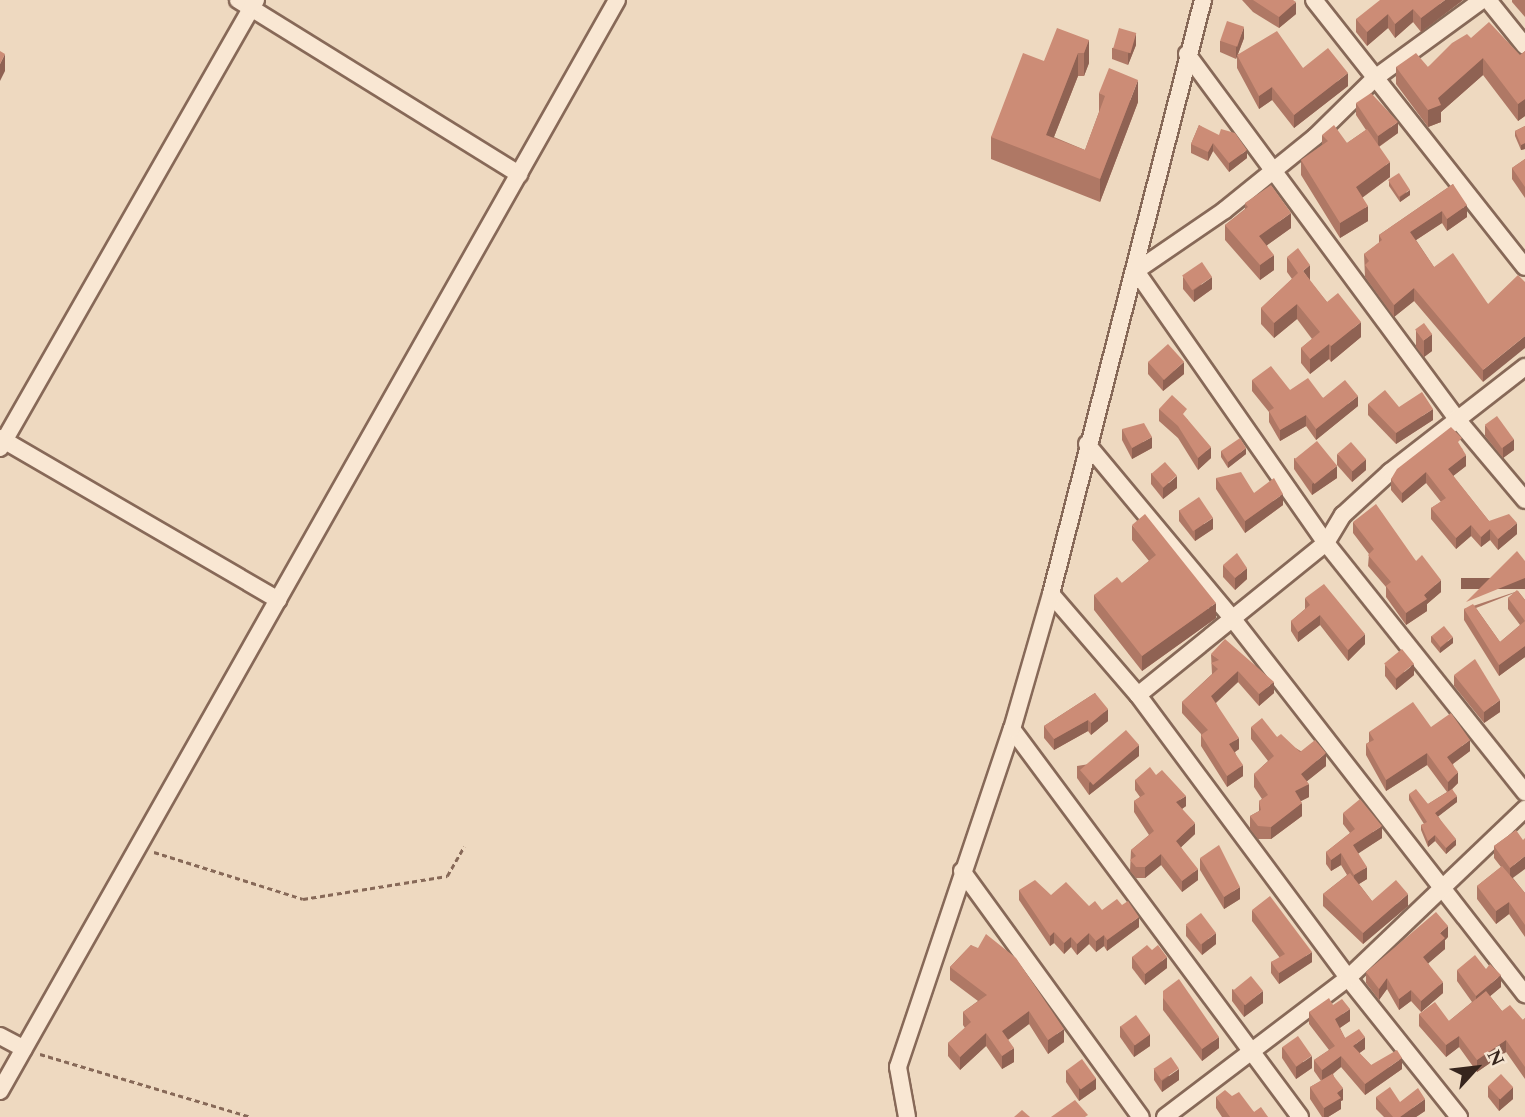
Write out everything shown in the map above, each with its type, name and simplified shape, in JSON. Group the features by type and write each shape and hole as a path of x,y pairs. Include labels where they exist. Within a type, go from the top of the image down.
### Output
{"street":[{"path":"0,1091 617,0"},
{"path":"907,1117 898,1067 1012,729 1051,594 1087,444 1136,271 1187,54 1203,0"},
{"path":"1314,0 1525,267"},
{"path":"1136,271 1274,171 1375,78 1482,0"},
{"path":"1489,0 1525,47"},
{"path":"278,600 1,442 248,3 519,174"},
{"path":"1187,54 1456,418 1525,500"},
{"path":"1136,271 1326,543 1525,792"},
{"path":"1138,695 1326,543 1343,514 1456,418 1525,367"},
{"path":"1087,444 1232,618 1525,995"},
{"path":"1051,594 1138,695 1348,978 1459,1117"},
{"path":"1012,729 1300,1117"},
{"path":"1165,1117 1348,978 1525,809"},
{"path":"962,871 1141,1117"},
{"path":"0,1036 24,1049"}],"path":[{"path":"138,846 303,899 447,876 464,847"},
{"path":"24,1049 252,1117"}],"building":[{"path":"1253,0 1293,0 1296,2 1279,17"},
{"path":"1380,0 1445,0 1421,18 1413,9 1395,24 1388,14 1367,32 1356,19"},
{"path":"1227,21 1244,27 1237,47 1220,41"},
{"path":"1489,22 1520,55 1525,51 1525,99 1518,104 1483,58 1438,98 1441,105 1428,110 1396,67 1416,53 1428,67 1452,43 1467,34 1471,38"},
{"path":"1057,28 1089,40 1084,53 1078,53 1046,135 1085,150 1105,96 1099,93 1109,68 1138,80 1100,179 991,137 1023,53 1044,61"},
{"path":"1119,28 1136,33 1131,53 1113,48"},
{"path":"1277,31 1303,68 1328,48 1348,73 1294,115 1272,87 1259,96 1237,55"},
{"path":"0,51 5,54 0,64"},
{"path":"1371,93 1398,122 1378,136 1356,103"},
{"path":"1199,125 1219,135 1221,129 1235,133 1247,150 1229,163 1213,143 1208,152 1191,144"},
{"path":"1334,125 1347,143 1367,129 1390,162 1356,187 1368,206 1340,223 1301,160 1328,141 1322,135"},
{"path":"1525,126 1525,143 1521,145 1515,131"},
{"path":"1525,159 1525,187 1512,168"},
{"path":"1399,173 1410,190 1399,197 1388,180"},
{"path":"1453,184 1467,205 1447,219 1442,211 1410,232 1434,267 1453,253 1488,304 1518,275 1525,282 1525,336 1483,370 1414,288 1394,305 1365,265 1369,261 1364,254 1382,240 1379,235"},
{"path":"1271,185 1291,213 1259,236 1274,255 1260,265 1225,225 1248,207 1245,203"},
{"path":"1298,248 1310,265 1303,271 1327,302 1338,293 1361,322 1310,359 1301,348 1320,332 1297,304 1274,323 1261,308 1298,273 1287,257"},
{"path":"1202,262 1212,277 1192,290 1182,275"},
{"path":"1424,323 1432,334 1423,341 1415,329"},
{"path":"1168,344 1184,362 1164,380 1148,362"},
{"path":"1271,366 1290,390 1308,378 1323,398 1345,380 1358,396 1316,429 1306,415 1280,430 1269,411 1274,408 1252,380"},
{"path":"1385,390 1399,407 1422,392 1433,409 1396,433 1368,404"},
{"path":"1172,395 1187,409 1183,414 1211,447 1198,458 1178,426 1159,409"},
{"path":"1497,416 1514,439 1502,448 1485,425"},
{"path":"1144,423 1152,437 1132,448 1122,429"},
{"path":"1451,427 1462,438 1458,442 1466,455 1448,469 1489,521 1509,514 1517,523 1498,539 1490,529 1481,537 1471,525 1456,538 1431,508 1446,498 1426,472 1402,493 1391,479 1397,469"},
{"path":"1240,438 1246,448 1228,462 1221,451"},
{"path":"1317,441 1337,466 1315,484 1294,459"},
{"path":"1351,442 1366,459 1353,471 1337,454"},
{"path":"1165,462 1177,476 1163,487 1151,474"},
{"path":"1241,472 1254,493 1274,478 1283,494 1245,521 1216,478"},
{"path":"1199,497 1213,518 1193,531 1179,510"},
{"path":"1376,504 1416,561 1422,555 1441,580 1424,595 1427,599 1406,613 1386,586 1391,582 1368,555 1374,549 1353,522"},
{"path":"1145,514 1216,603 1142,656 1094,595 1117,577 1122,583 1156,555 1132,525"},
{"path":"1517,551 1525,561 1525,578 1466,602"},
{"path":"1237,553 1247,568 1235,578 1223,565"},
{"path":"1324,584 1365,634 1348,650 1320,615 1298,632 1291,621 1310,605 1305,598"},
{"path":"1517,590 1525,600 1525,621 1508,598"},
{"path":"1473,604 1500,642 1525,621 1525,646 1499,665 1464,609"},
{"path":"1444,626 1453,637 1440,647 1432,636"},
{"path":"1225,639 1274,682 1259,694 1238,671 1211,696 1239,738 1229,744 1243,765 1227,776 1201,735 1208,730 1182,702 1218,669 1211,663 1219,660 1211,654"},
{"path":"1402,649 1414,664 1396,678 1384,663"},
{"path":"1475,659 1500,700 1484,712 1454,675"},
{"path":"1095,693 1108,709 1091,723 1088,720 1054,739 1044,726"},
{"path":"1413,702 1431,727 1451,713 1470,740 1447,757 1458,772 1448,782 1427,753 1386,780 1366,744 1374,740 1369,732"},
{"path":"1262,718 1277,737 1281,734 1300,752 1315,740 1326,753 1301,774 1309,784 1295,791 1302,803 1271,827 1258,826 1250,816 1261,810 1259,801 1268,795 1254,774 1274,756 1251,727"},
{"path":"1126,730 1139,745 1093,785 1080,770"},
{"path":"1150,767 1156,775 1162,770 1186,796 1176,802 1195,823 1176,841 1198,869 1182,881 1161,854 1145,867 1136,867 1130,860 1136,856 1131,850 1154,831 1134,801 1145,794 1135,780"},
{"path":"1416,789 1428,804 1452,789 1457,796 1435,813 1456,839 1446,848 1435,835 1428,841 1421,825 1427,822 1409,794"},
{"path":"1360,799 1382,826 1353,845 1367,867 1354,875 1341,853 1331,860 1326,852 1355,829 1343,813"},
{"path":"1516,830 1523,840 1525,838 1525,856 1510,868 1494,846"},
{"path":"1219,845 1240,887 1224,897 1200,858"},
{"path":"1502,866 1525,893 1525,925 1509,902 1496,911 1477,886"},
{"path":"1350,873 1372,901 1396,880 1408,894 1363,933 1323,894"},
{"path":"1035,880 1051,895 1066,882 1089,906 1095,901 1102,910 1117,899 1122,905 1128,901 1139,917 1107,940 1104,935 1096,941 1089,933 1077,944 1071,937 1064,943 1054,932 1050,936 1019,890"},
{"path":"1270,896 1312,952 1279,973 1271,962 1285,954 1252,910"},
{"path":"1436,912 1448,926 1440,933 1445,938 1423,957 1443,982 1421,1001 1411,990 1399,999 1387,978 1379,989 1366,972"},
{"path":"1201,913 1216,933 1201,944 1186,924"},
{"path":"986,934 1016,958 1064,1029 1048,1040 1029,1011 1002,1031 1014,1048 1002,1056 986,1033 960,1057 948,1043 971,1022 963,1012 987,995 950,967 971,945 978,948"},
{"path":"1147,945 1152,950 1158,945 1167,957 1145,974 1132,957"},
{"path":"1475,955 1486,969 1490,964 1501,975 1476,996 1457,970"},
{"path":"1251,976 1263,991 1245,1005 1233,990"},
{"path":"1179,979 1219,1037 1202,1049 1163,998 1163,991"},
{"path":"1486,991 1502,1011 1510,1005 1523,1020 1525,1018 1525,1067 1506,1040 1477,1060 1459,1036 1446,1045 1419,1014 1435,1002 1449,1021"},
{"path":"1329,998 1333,1005 1342,999 1350,1009 1335,1019 1345,1038 1359,1029 1365,1037 1353,1046 1371,1065 1397,1050 1402,1058 1365,1084 1341,1056 1322,1070 1314,1060 1335,1046 1309,1012"},
{"path":"1136,1015 1150,1034 1135,1046 1121,1026"},
{"path":"1298,1036 1312,1056 1296,1067 1282,1047"},
{"path":"1171,1057 1179,1069 1161,1080 1154,1069"},
{"path":"1082,1059 1096,1078 1081,1090 1067,1070"},
{"path":"1332,1074 1343,1088 1337,1093 1341,1098 1324,1108 1310,1087"},
{"path":"1501,1074 1513,1087 1500,1099 1488,1086"},
{"path":"1390,1087 1400,1102 1418,1088 1425,1099 1400,1117 1393,1117 1376,1097"},
{"path":"1225,1090 1232,1096 1239,1092 1254,1112 1261,1107 1268,1117 1230,1117 1216,1097"},
{"path":"1075,1100 1088,1115 1051,1117"},
{"path":"1022,1110 1030,1117 1014,1117"}]}
